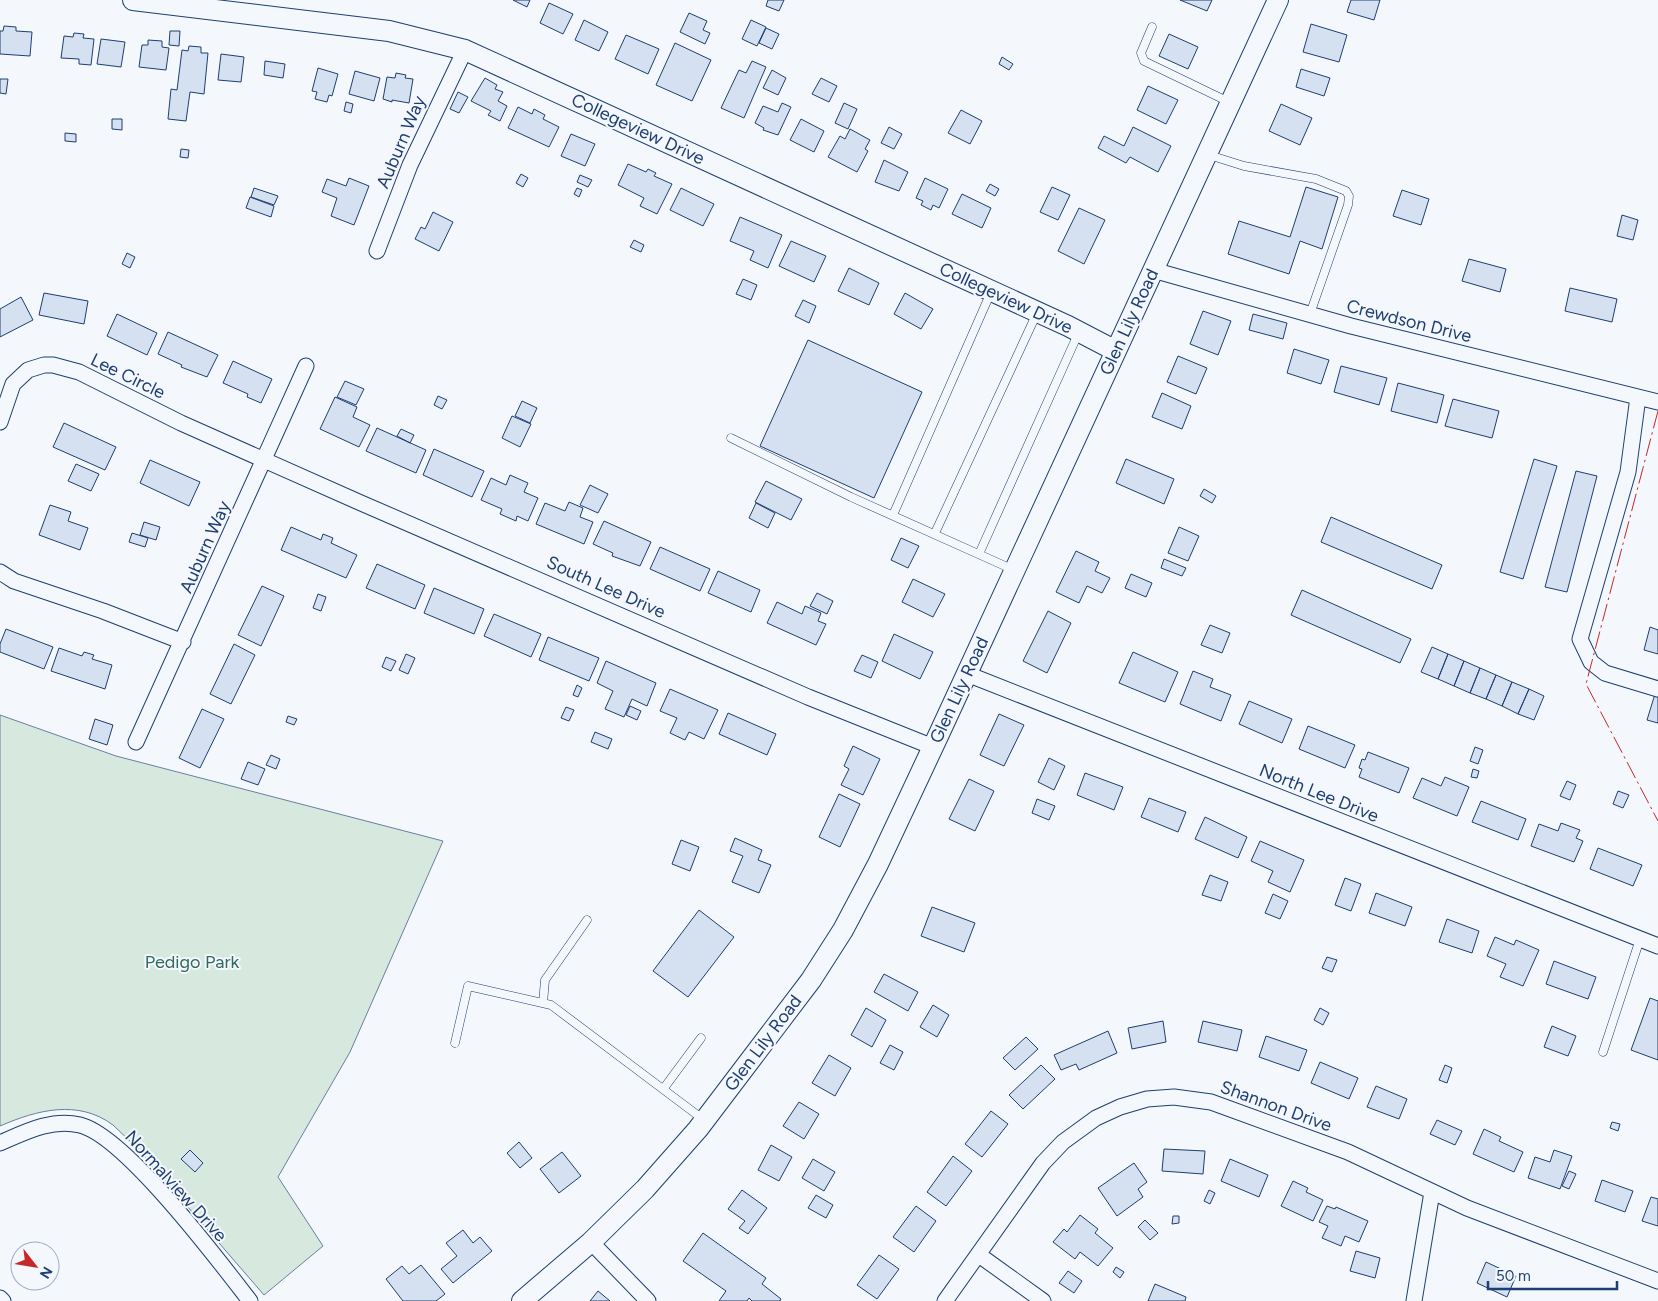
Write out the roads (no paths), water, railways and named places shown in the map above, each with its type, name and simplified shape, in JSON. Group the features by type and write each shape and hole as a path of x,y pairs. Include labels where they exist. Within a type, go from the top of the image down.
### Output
{"street":[{"name":"Collegeview Drive","path":"133,0 193,3 389,31 465,50 1116,350"},
{"name":"Glen Lily Road","path":"522,1301 591,1242 645,1189 704,1120 811,980 843,930 881,857 933,747 1278,0"},
{"name":"Auburn Way","path":"377,251 410,165 465,50"},
{"name":"Crewdson Drive","path":"1153,270 1310,314 1658,402"},
{"name":"Lee Circle","path":"0,422 10,389 23,373 34,367 44,365 62,366 100,381 181,423 265,459"},
{"name":"Auburn Way","path":"136,742 183,642 306,366"},
{"path":"1638,397 1628,472 1580,639 1591,662 1604,673 1658,689"},
{"name":"South Lee Drive","path":"265,459 361,503 808,697 933,747"},
{"path":"0,572 24,585 103,611 183,642"},
{"name":"North Lee Drive","path":"967,674 1658,946"},
{"name":"Shannon Drive","path":"946,1301 1043,1162 1063,1142 1096,1118 1120,1107 1147,1099 1187,1097 1228,1107 1348,1152 1432,1192 1529,1233 1658,1281"},
{"name":"Normalview Drive","path":"0,1142 52,1124 79,1124 97,1131 135,1164 250,1301"},
{"path":"1414,1301 1432,1192"},
{"path":"591,1242 648,1301"},
{"path":"979,1254 1043,1301"}],"lane":[{"path":"1152,27 1141,53 1144,61 1231,103"},
{"path":"1207,154 1244,166 1316,179 1346,191 1349,196 1348,205 1310,314"},
{"path":"893,515 991,291"},
{"path":"935,533 1037,312"},
{"path":"979,554 1079,332"},
{"path":"731,438 817,481 1014,570"},
{"path":"542,1003 545,980 587,920"},
{"path":"1603,1052 1640,940"},
{"path":"455,1043 468,986 551,1005 664,1088 704,1120"},
{"path":"664,1088 701,1038"}],"park label":[{"name":"Pedigo Park","path":"192,962"}]}
